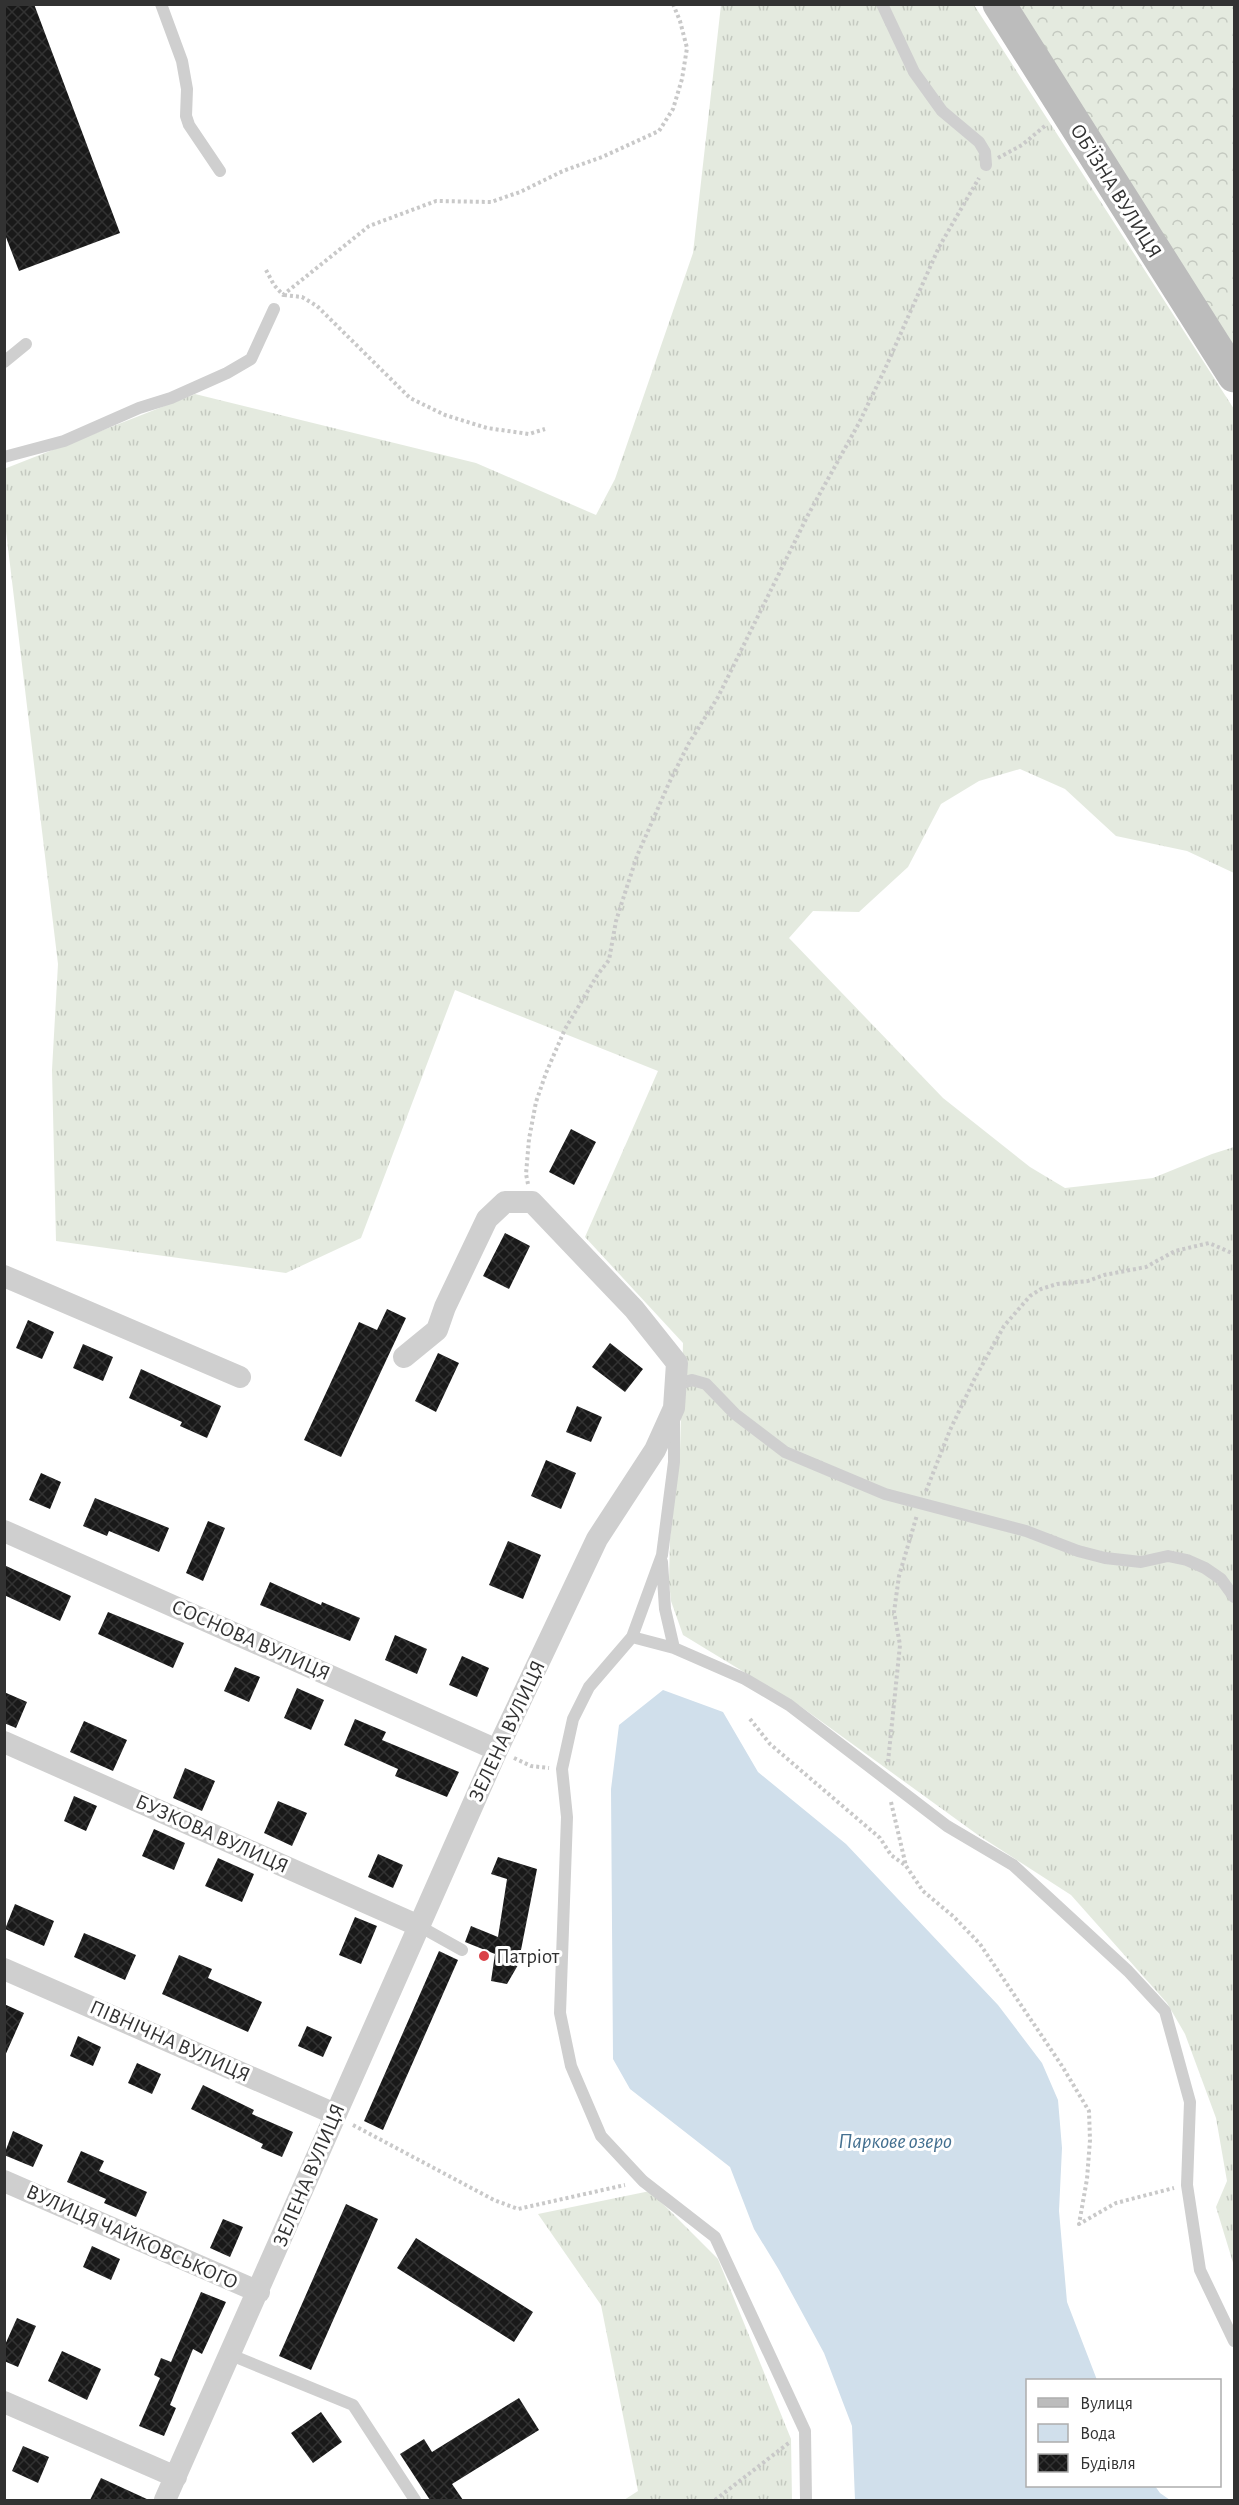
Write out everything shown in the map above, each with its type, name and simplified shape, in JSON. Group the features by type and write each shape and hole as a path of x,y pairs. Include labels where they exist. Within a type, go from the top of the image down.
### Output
{"main road":[{"name":"ОБ’ЇЗНА ВУЛИЦЯ","path":"999,4 1234,376"}],"street":[{"path":"404,1357 437,1330 445,1307 487,1219 505,1202 532,1202"},
{"name":"ЗЕЛЕНА ВУЛИЦЯ","path":"165,2500 497,1750 597,1539 655,1450 674,1408 677,1363 634,1309 532,1202"},
{"path":"4,1276 240,1377"},
{"name":"СОСНОВА ВУЛИЦЯ","path":"4,1531 497,1750"},
{"name":"БУЗКОВА ВУЛИЦЯ","path":"4,1742 419,1926"},
{"name":"ПІВНІЧНА ВУЛИЦЯ","path":"4,1969 334,2114"},
{"name":"ВУЛИЦЯ ЧАЙКОВСЬКОГО","path":"4,2181 259,2292"},
{"path":"4,2402 176,2477"}],"lane":[{"path":"161,4 182,62 187,89 186,116 189,125 220,171"},
{"path":"882,4 914,72 942,111 979,142 985,152 986,165"},
{"path":"4,457 64,441 227,373 251,359 274,309"},
{"path":"4,362 26,344"},
{"path":"676,1386 692,1380 706,1383 735,1414 785,1452 885,1494 1026,1531 1078,1551 1105,1558 1141,1562 1168,1557 1187,1560 1221,1579 1234,1597"},
{"path":"674,1408 674,1462 662,1555 665,1609 674,1647"},
{"path":"662,1555 632,1637 612,1657 589,1687 573,1719 562,1769 567,1817 560,2013 571,2066 601,2136 643,2181 716,2237 805,2431 807,2500"},
{"path":"632,1637 674,1647 745,1679 789,1705 947,1826 1013,1865 1128,1971 1165,2011 1190,2102 1187,2185 1200,2270 1234,2341"},
{"path":"419,1926 462,1950"},
{"path":"231,2355 353,2405 415,2500"}],"path":[{"path":"274,309 283,295 369,226 436,201 491,202 520,192 563,171 602,157 659,131 673,109 682,79 687,48 673,4"},
{"path":"532,1202 526,1174 529,1139 536,1102 565,1029 609,960 616,921 626,888 669,783 689,743 718,697 808,515 864,412 939,247 986,165 1022,145 1065,110"},
{"path":"266,270 274,285 283,295 302,297 317,306 410,398 445,415 487,428 529,434 545,429"},
{"path":"906,1866 886,1781 900,1645 894,1612 899,1576 921,1503 950,1430 975,1378 1004,1326 1030,1296 1041,1289 1056,1284 1088,1281 1104,1275 1146,1267 1175,1251 1209,1243 1234,1254"},
{"path":"750,1719 771,1744 880,1838 891,1855 906,1866 923,1891 954,1917 980,1944 1062,2066 1089,2111 1090,2140 1087,2179 1079,2224 1116,2204 1187,2185"},
{"path":"497,1750 531,1766 562,1769"},
{"path":"334,2114 484,2195 518,2209 643,2181"},
{"path":"715,2500 805,2431"}],"green space":[{"path":"721,5 974,5 1234,409 1234,873 1187,851 1116,836 1065,789 1020,769 979,781 941,804 908,867 859,912 813,911 789,938 943,1098 1030,1167 1065,1188 1153,1178 1234,1147 1234,2266 1216,2207 1227,2181 1216,2118 1185,2034 1167,2003 1071,1895 978,1835 800,1706 683,1635 671,1601 669,1582 670,1538 680,1450 683,1343 585,1237 658,1071 455,990 361,1238 286,1273 56,1241 52,1070 58,964 5,523 4,469 195,394 476,463 596,515 615,479 693,253"},
{"path":"1016,5 1234,5 1234,348"},
{"path":"650,2191 718,2259 791,2439 792,2500 624,2500 638,2491 601,2305 538,2214"}],"water":[{"name":"Паркове озеро","path":"663,1690 723,1712 758,1772 846,1844 998,2005 1042,2063 1058,2100 1062,2148 1059,2211 1067,2302 1097,2379 1026,2379 1026,2487 1156,2487 1170,2500 855,2500 852,2426 824,2353 754,2229 730,2167 630,2089 613,2059 611,1789 619,1725"}],"building":[{"path":"4,4 34,4 120,233 19,271 4,232"},
{"path":"571,1129 596,1142 574,1185 549,1172"},
{"path":"505,1233 530,1246 509,1289 483,1276"},
{"path":"387,1309 406,1318 341,1457 304,1440 359,1322 377,1330"},
{"path":"28,1320 54,1332 42,1359 16,1348"},
{"path":"610,1343 643,1369 625,1392 592,1367"},
{"path":"83,1344 113,1357 103,1381 73,1368"},
{"path":"438,1353 459,1363 436,1412 415,1401"},
{"path":"141,1369 221,1406 207,1438 180,1426 182,1422 129,1398"},
{"path":"577,1406 602,1417 591,1442 566,1432"},
{"path":"546,1460 576,1473 561,1509 531,1496"},
{"path":"41,1473 61,1482 50,1509 29,1500"},
{"path":"95,1498 169,1528 159,1552 109,1531 107,1536 83,1526"},
{"path":"208,1521 225,1528 203,1581 186,1573"},
{"path":"508,1541 541,1555 523,1599 489,1585"},
{"path":"4,1565 71,1596 60,1621 4,1595"},
{"path":"270,1582 321,1605 322,1602 360,1618 350,1641 260,1605"},
{"path":"108,1612 184,1643 173,1668 98,1634"},
{"path":"395,1635 427,1649 417,1674 385,1660"},
{"path":"462,1656 489,1668 477,1697 449,1685"},
{"path":"235,1667 260,1677 249,1702 224,1691"},
{"path":"297,1688 324,1700 311,1730 284,1718"},
{"path":"4,1692 27,1702 16,1728 4,1723"},
{"path":"355,1719 386,1732 382,1740 459,1772 447,1797 395,1776 398,1769 344,1745"},
{"path":"84,1721 127,1740 113,1771 70,1752"},
{"path":"185,1768 215,1781 202,1811 173,1798"},
{"path":"74,1796 97,1806 86,1831 64,1821"},
{"path":"278,1801 307,1813 292,1846 264,1833"},
{"path":"154,1829 185,1843 174,1870 142,1856"},
{"path":"378,1854 403,1865 393,1888 368,1877"},
{"path":"498,1857 537,1869 518,1965 507,1984 491,1981 495,1954 465,1942 471,1926 498,1937 507,1879 491,1874"},
{"path":"218,1858 254,1874 242,1902 205,1886"},
{"path":"15,1904 54,1921 44,1946 5,1929"},
{"path":"355,1917 377,1926 361,1964 339,1955"},
{"path":"84,1933 136,1955 125,1980 74,1957"},
{"path":"439,1951 458,1960 383,2130 364,2121"},
{"path":"179,1955 212,1969 208,1978 262,2002 248,2032 162,1994"},
{"path":"4,2004 24,2013 4,2058"},
{"path":"307,2026 332,2037 323,2057 298,2046"},
{"path":"78,2036 101,2047 93,2066 70,2056"},
{"path":"137,2063 161,2074 152,2094 128,2083"},
{"path":"203,2085 254,2110 252,2114 293,2132 282,2157 261,2148 263,2144 191,2109"},
{"path":"13,2131 43,2145 33,2167 4,2155"},
{"path":"81,2151 104,2161 99,2171 147,2192 136,2217 104,2203 106,2199 67,2182"},
{"path":"346,2204 378,2219 311,2370 279,2356"},
{"path":"223,2219 243,2227 230,2257 210,2248"},
{"path":"416,2238 533,2312 514,2342 397,2268"},
{"path":"92,2246 120,2259 111,2280 83,2267"},
{"path":"201,2292 226,2302 202,2354 193,2349 170,2405 176,2408 164,2436 139,2426 160,2378 154,2375 161,2358 171,2362"},
{"path":"17,2318 36,2326 18,2367 4,2361 4,2347"},
{"path":"62,2351 101,2369 87,2400 48,2381"},
{"path":"519,2398 539,2430 452,2484 463,2500 430,2500 400,2454 424,2439 432,2452"},
{"path":"321,2412 342,2442 313,2463 291,2433"},
{"path":"23,2446 49,2457 38,2483 12,2471"},
{"path":"101,2478 149,2500 90,2500"}],"place":[{"name":"Патріот","path":"484,1956"}]}
